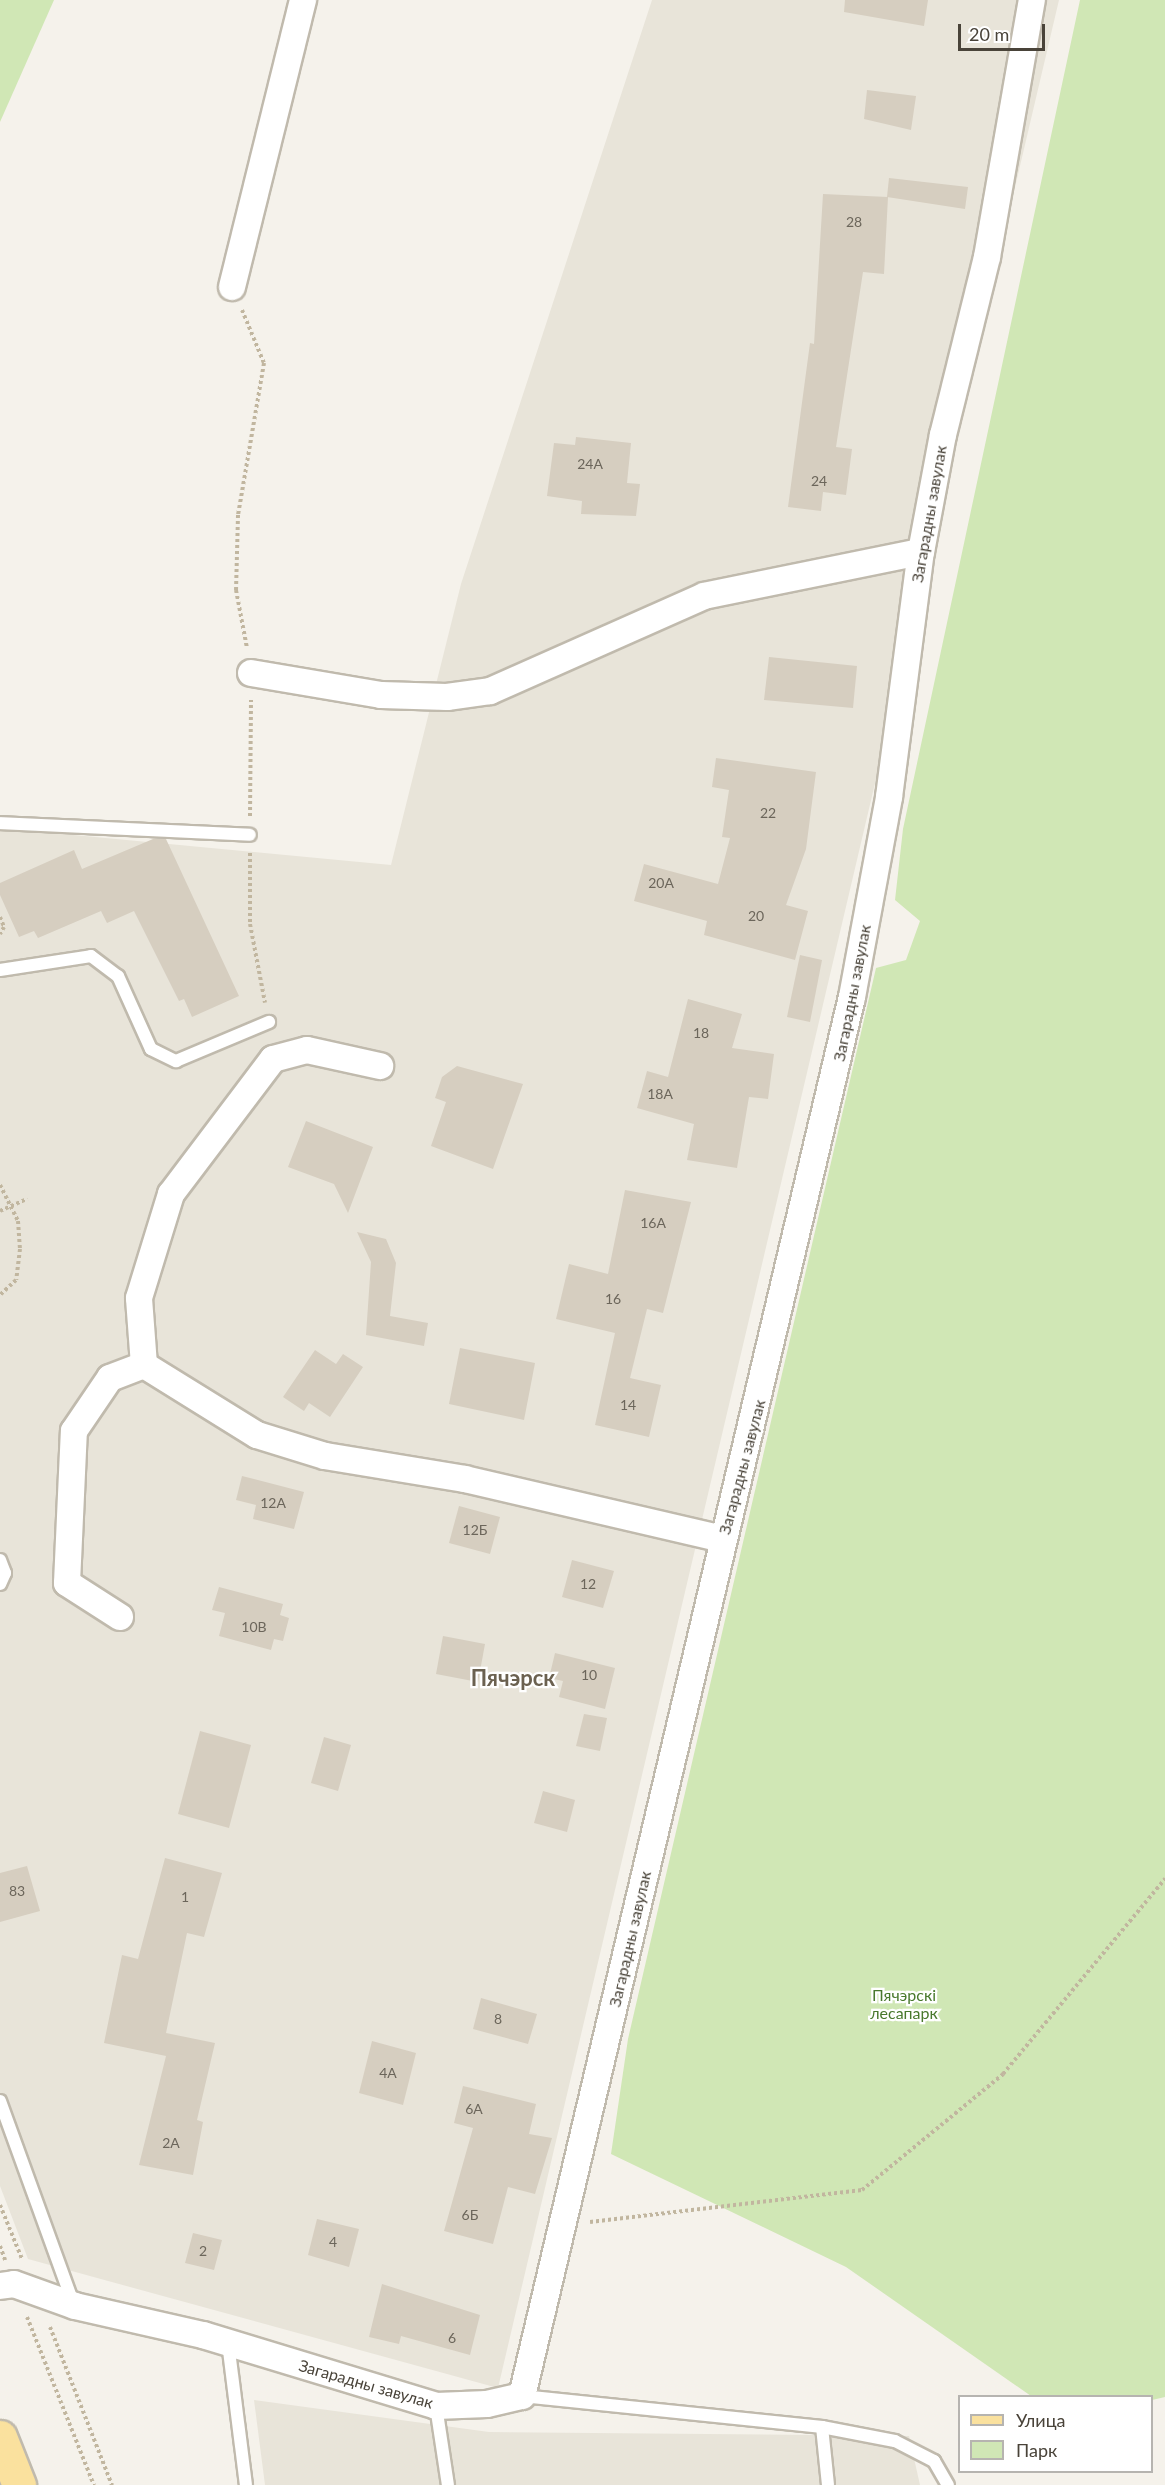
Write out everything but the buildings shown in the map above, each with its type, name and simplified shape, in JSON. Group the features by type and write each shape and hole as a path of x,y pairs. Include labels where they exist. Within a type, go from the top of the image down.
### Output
{"main road":[{"path":"0,2437 19,2485"}],"street":[{"path":"232,287 303,0"},
{"name":"Загарадны завулак","path":"17,2287 75,2306 228,2343 436,2406 487,2404 522,2396 723,1539 774,1344 852,997 889,797 921,552 943,435 987,257 1032,0"},
{"path":"251,673 381,695 447,697 490,691 704,596 921,552"},
{"path":"144,1365 139,1298 171,1194 273,1059 307,1050 380,1066"},
{"path":"144,1365 257,1435 325,1456 465,1479 723,1539"},
{"path":"120,1617 67,1583 74,1431 110,1378 144,1365"}],"lane":[{"path":"0,823 250,835"},
{"path":"0,970 91,956 118,976 151,1049 176,1061 269,1022"},
{"path":"0,1560 5,1574 0,1584"},
{"path":"0,2101 75,2306"},
{"path":"228,2343 246,2485"},
{"path":"522,2396 822,2427 895,2441 934,2461 948,2485"},
{"path":"436,2406 448,2485"},
{"path":"822,2427 828,2485"}],"path":[{"path":"232,287 264,363 238,515 236,590 251,673 250,924 269,1022"},
{"path":"0,917 4,927 0,934"},
{"path":"0,1180 12,1206 20,1249 16,1280 0,1295"},
{"path":"0,1185 12,1206"},
{"path":"0,1211 27,1199"},
{"path":"563,2225 862,2190 1003,2074 1165,1879"},
{"path":"0,2205 17,2287 94,2485"},
{"path":"17,2287 112,2485"}],"shaded area":[{"path":"652,0 1059,0 498,2388 28,2259 0,2186 0,828 391,865 461,584"},
{"path":"254,2400 489,2432 909,2436 920,2485 265,2485"}],"green space":[{"path":"0,0 54,0 0,122"},
{"name":"Пячэрскі лесапарк","path":"1080,0 1165,0 1165,2397 1153,2400 1153,2395 1030,2395 846,2267 611,2154 628,2039 876,968 906,960 920,921 895,900 903,829"}],"district":[{"name":"Пячэрск","path":"513,1678"}]}
